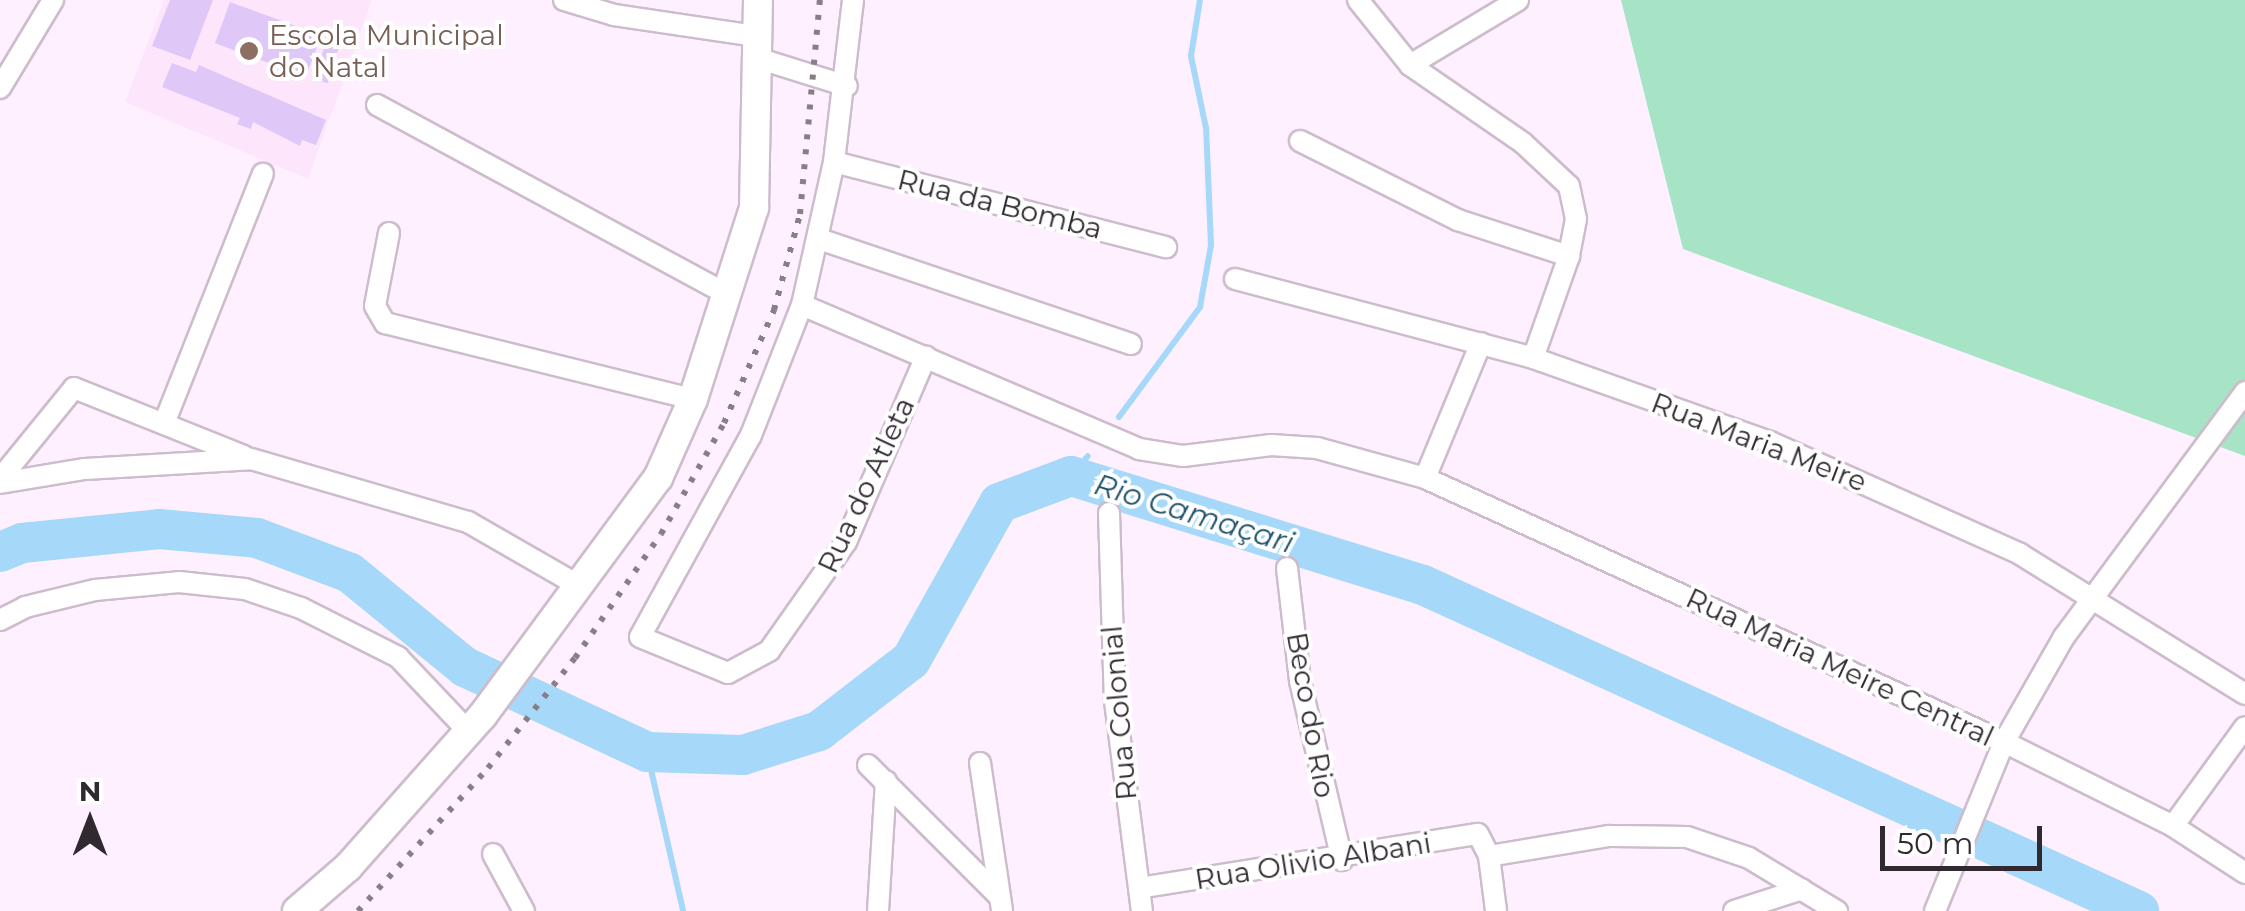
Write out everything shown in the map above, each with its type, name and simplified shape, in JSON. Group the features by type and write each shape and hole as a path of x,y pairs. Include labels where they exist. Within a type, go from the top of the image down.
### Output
{"street":[{"path":"0,88 53,0"},
{"path":"564,0 756,47 847,86"},
{"path":"297,911 348,867 476,723 535,652 658,478 693,399 729,294 757,184 758,0"},
{"path":"853,0 847,86 819,239 802,306 926,356"},
{"path":"1358,0 1410,64 1524,143 1569,186 1576,219 1568,256 1533,358"},
{"path":"1410,64 1518,0"},
{"path":"378,105 729,294"},
{"path":"1300,141 1458,220 1568,256"},
{"name":"Rua da Bomba","path":"834,162 1166,246"},
{"path":"165,421 263,174"},
{"path":"389,233 375,306 385,323 693,399"},
{"path":"819,239 1131,344"},
{"name":"Rua Maria Meire","path":"1234,279 1533,358 1770,442 2020,554 2094,596 2245,694"},
{"name":"Rua do Atleta","path":"802,306 751,435 640,636 728,673 769,652 846,542 926,356"},
{"path":"1425,478 1480,343"},
{"name":"Rua Maria Meire Central","path":"926,356 1070,424 1139,449 1184,456 1272,445 1318,448 1425,478 2004,742 2173,826 2245,874"},
{"path":"0,481 74,388 165,421 250,459 468,522 581,587"},
{"path":"1934,911 2004,742 2094,596 2245,392"},
{"path":"0,481 85,469 250,459"},
{"name":"Rua Colonial","path":"1109,513 1115,701 1142,911"},
{"name":"Beco do Rio","path":"1287,568 1300,681 1342,860"},
{"path":"0,620 25,607 95,590 179,582 244,588 301,608 398,657 476,723"},
{"path":"2173,826 2245,727"},
{"path":"980,763 1000,904"},
{"path":"868,765 1000,904"},
{"path":"878,911 886,782"},
{"name":"Rua Olivio Albani","path":"1140,888 1342,860 1475,834 1486,847 1609,836 1687,837 1721,844 1837,911"},
{"path":"1486,847 1496,911"},
{"path":"493,854 524,911"},
{"path":"327,911 348,867"},
{"path":"1734,911 1802,890"}],"shaded area":[{"name":"Escola Municipal do Natal","path":"164,0 372,0 308,179 125,102"}],"green space":[{"path":"1621,0 2245,0 2245,456 1683,249"}],"building":[{"path":"170,0 213,0 190,60 152,46"},
{"path":"230,2 321,35 306,77 215,43"},
{"path":"326,41 339,45 328,83 314,79"},
{"path":"172,63 196,72 199,65 326,120 316,145 302,140 300,146 253,122 251,129 237,124 240,118 162,87"}],"waterway":[{"path":"1119,417 1200,307 1211,245 1206,128 1191,56 1200,0"},
{"path":"1071,476 1088,456"},
{"name":"Rio Camaçari","path":"0,552 22,543 159,529 257,538 350,573 465,667 647,752 743,755 819,731 911,660 999,503 1071,476 1423,585 2139,911"},
{"path":"647,752 683,911"}],"railway":[{"path":"358,911 488,768 575,658 661,534 724,423 774,310 800,214 820,0"}],"place":[{"name":"Escola Municipal do Natal","path":"249,51"}]}
